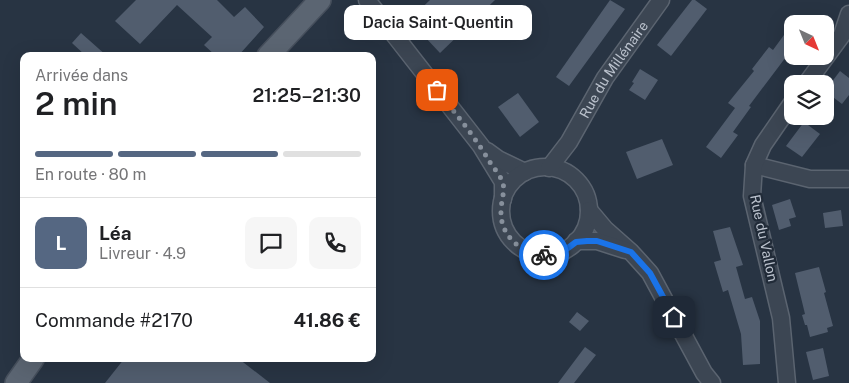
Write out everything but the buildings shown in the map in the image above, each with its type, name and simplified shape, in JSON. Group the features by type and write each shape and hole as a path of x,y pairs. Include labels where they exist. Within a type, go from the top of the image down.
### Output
{"main road":[{"path":"272,52 320,0"},
{"path":"16,383 31,362"}],"street":[{"path":"367,0 481,146 503,182 502,222 514,243 524,250 548,255 568,248 576,242 583,232 587,222 587,200 578,183 572,163 569,142"},
{"name":"Rue du Millénaire","path":"549,168 569,142 605,78 661,0"},
{"path":"812,75 842,34 849,14"},
{"name":"Rue du Vallon","path":"784,115 763,145 754,165 752,196 781,318 787,383"},
{"path":"481,146 498,160 525,172"},
{"path":"754,165 810,179 847,179"},
{"path":"502,199 507,188 515,179 525,172 536,168 549,168 565,173 578,183"},
{"path":"588,210 650,273 704,373 712,383"},
{"path":"576,242 597,241 631,252"}],"way so far":[{"path":"437,90 481,146 503,182 501,211 502,222 507,233 514,243 524,250 544,255"}],"place":[{"name":"Dacia Saint-Quentin","path":"437,90"}],"route":[{"path":"544,255 559,253 576,242 587,241 597,241 631,252 650,273 660,288 674,317"}]}
